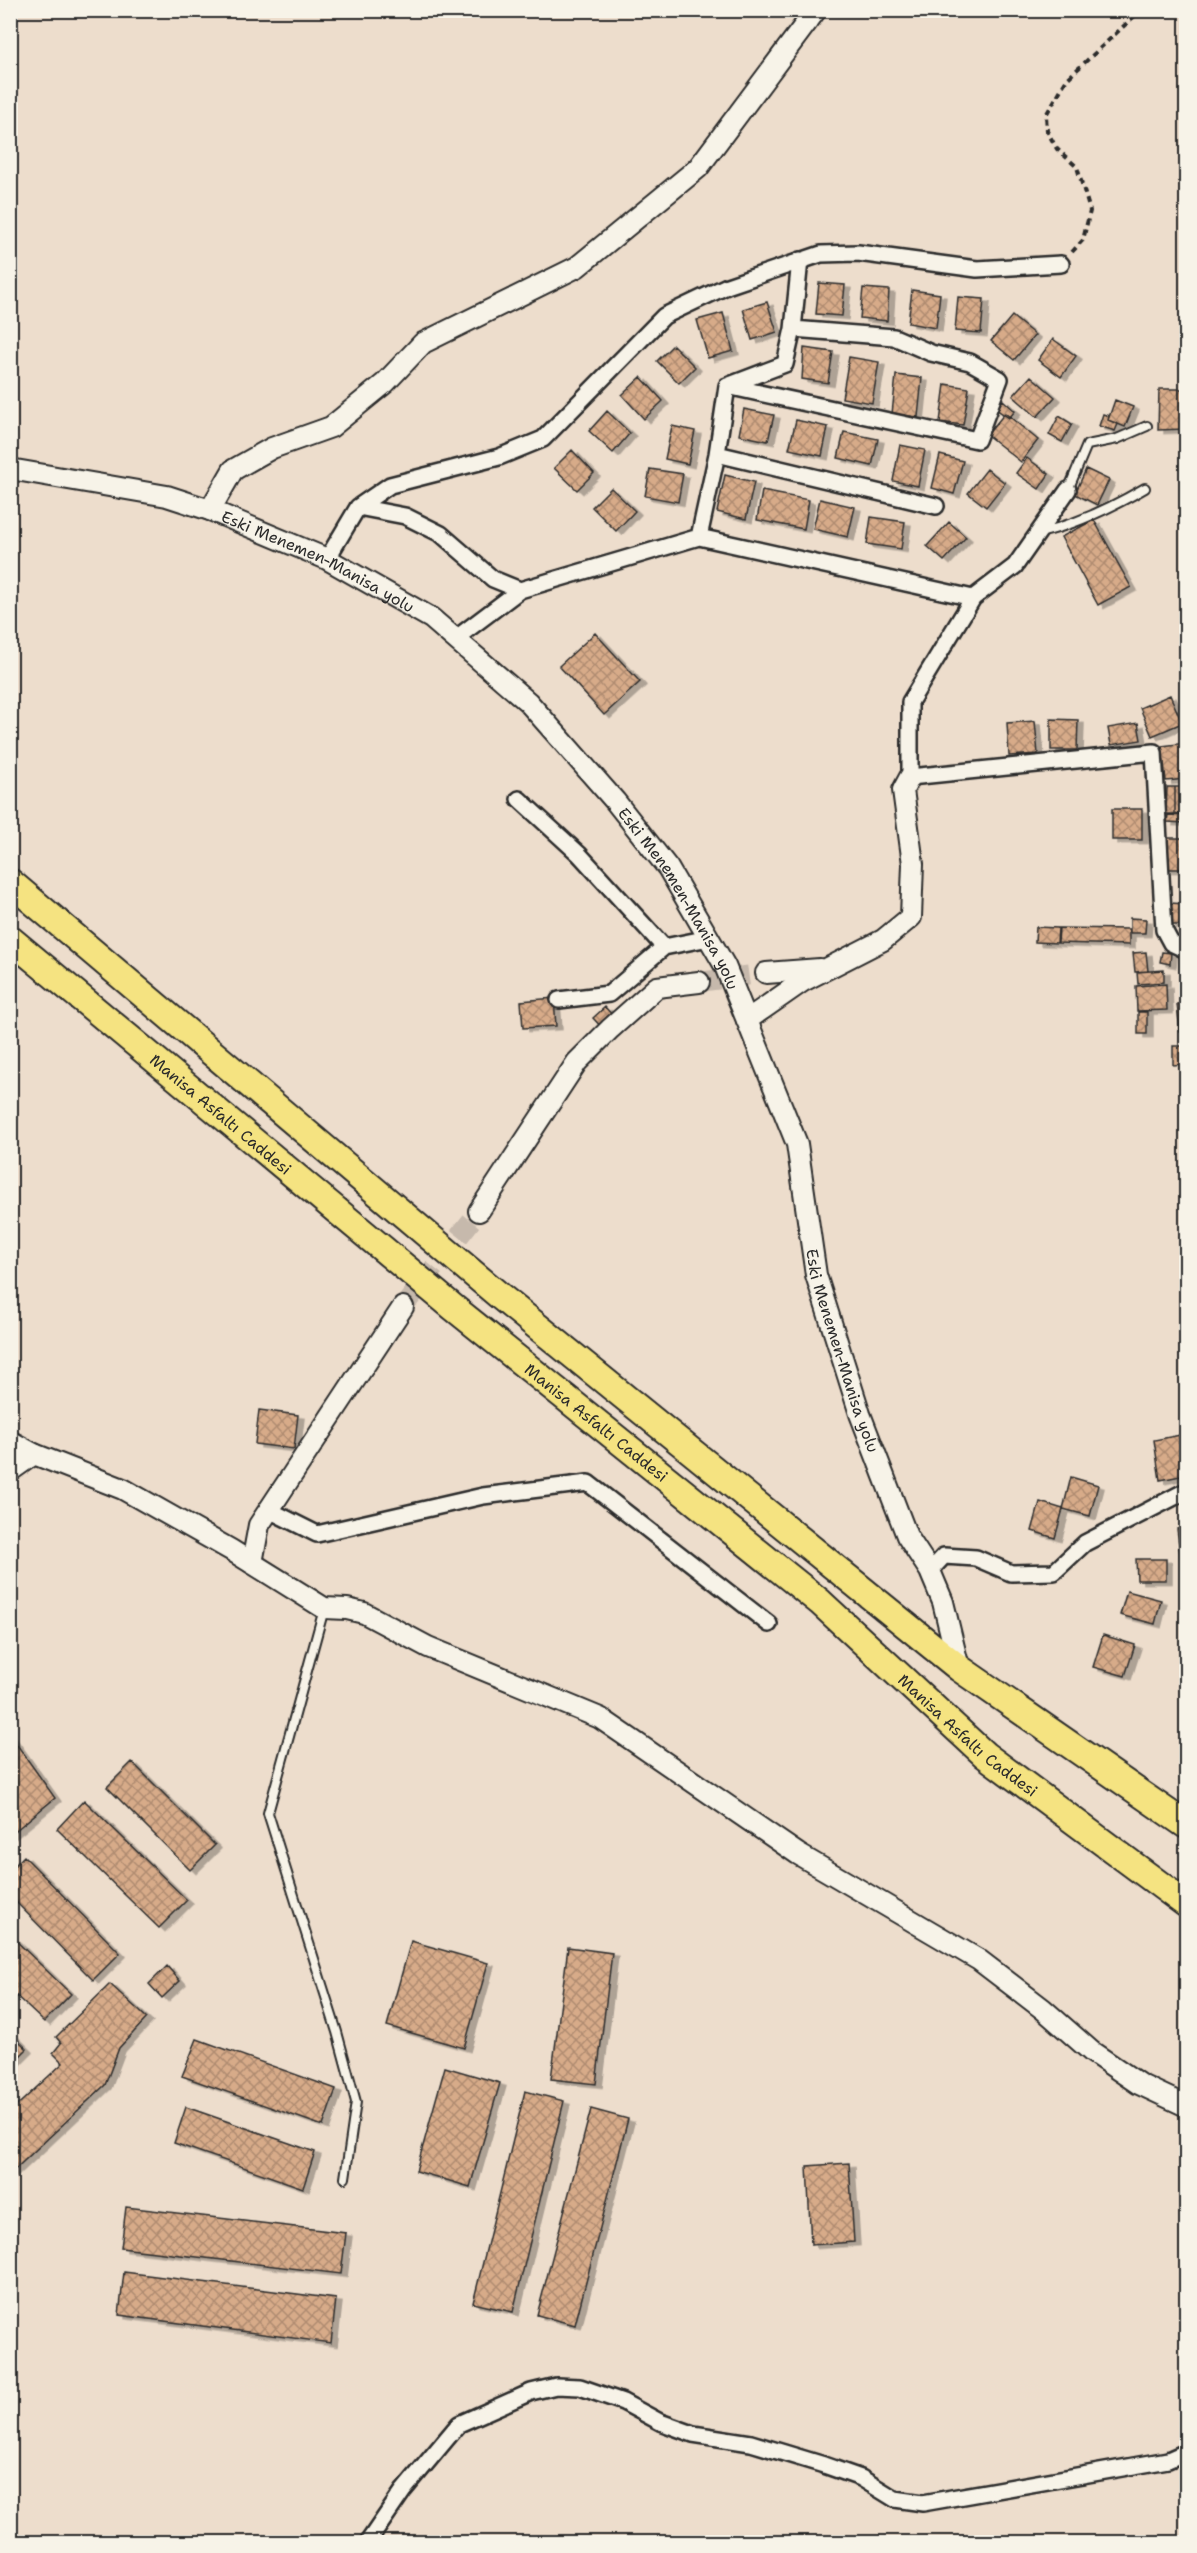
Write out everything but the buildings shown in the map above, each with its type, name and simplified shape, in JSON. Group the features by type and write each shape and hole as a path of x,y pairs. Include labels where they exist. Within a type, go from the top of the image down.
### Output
{"highway":[{"path":"10,882 501,1297 959,1668 1186,1825"},
{"name":"Manisa Asfaltı Caddesi","path":"10,939 454,1308 820,1602 985,1755 1186,1904"}],"street":[{"path":"210,510 233,470 272,448 331,427 385,383 423,343 577,267 698,168 816,10"},
{"path":"327,560 358,507 390,485 499,457 543,439 664,316 727,286 821,254 858,253 977,269 1061,264"},
{"path":"726,386 785,364 793,329 800,260"},
{"path":"726,386 977,440 1000,379 970,362 931,353 894,337 793,329"},
{"path":"699,537 717,454 726,386"},
{"path":"717,454 936,506"},
{"name":"Eski Menemen-Manisa yolu","path":"10,469 167,496 210,510 327,560 431,618 528,702 615,801 668,868 725,966 747,1020 796,1144 816,1275 860,1414 907,1536 930,1571 943,1602 959,1668"},
{"path":"747,1020 803,981 883,940 911,917 913,864 903,790 910,777 910,702 974,598 1015,566 1068,490"},
{"path":"358,507 405,516 441,534 493,579 520,590"},
{"path":"455,639 520,590 699,537 974,598"},
{"path":"910,777 1154,752 1164,930 1171,943 1186,950"},
{"path":"519,799 579,854 664,947"},
{"path":"559,1000 609,994 664,947 709,938"},
{"path":"766,973 828,968"},
{"path":"479,1211 577,1062 657,987 699,982"},
{"path":"252,1563 259,1525 403,1307"},
{"path":"10,1441 34,1454 123,1489 252,1563 324,1608 364,1613 428,1647 600,1718 798,1854 979,1960 1043,2009 1092,2052 1139,2084 1186,2106"},
{"path":"10,1471 34,1454"},
{"path":"269,1510 317,1534 483,1496 588,1483 769,1624"},
{"path":"930,1571 945,1556 976,1558 1011,1573 1054,1572 1085,1543 1186,1491"},
{"path":"368,2542 403,2491 459,2424 531,2392 556,2386 580,2387 623,2402 660,2422 693,2434 762,2446 861,2478 895,2499 923,2503 1167,2460 1186,2452"}],"lane":[{"path":"1068,490 1087,445 1117,439 1147,426"},
{"path":"1038,533 1063,527 1113,507 1145,488"},
{"path":"324,1608 268,1814 356,2102 345,2178"}],"path":[{"path":"1061,264 1083,240 1090,211 1077,167 1057,149 1047,131 1046,115 1067,79 1141,10"}],"tunnel":[{"path":"699,982 766,973"},
{"path":"403,1307 479,1211"}]}
